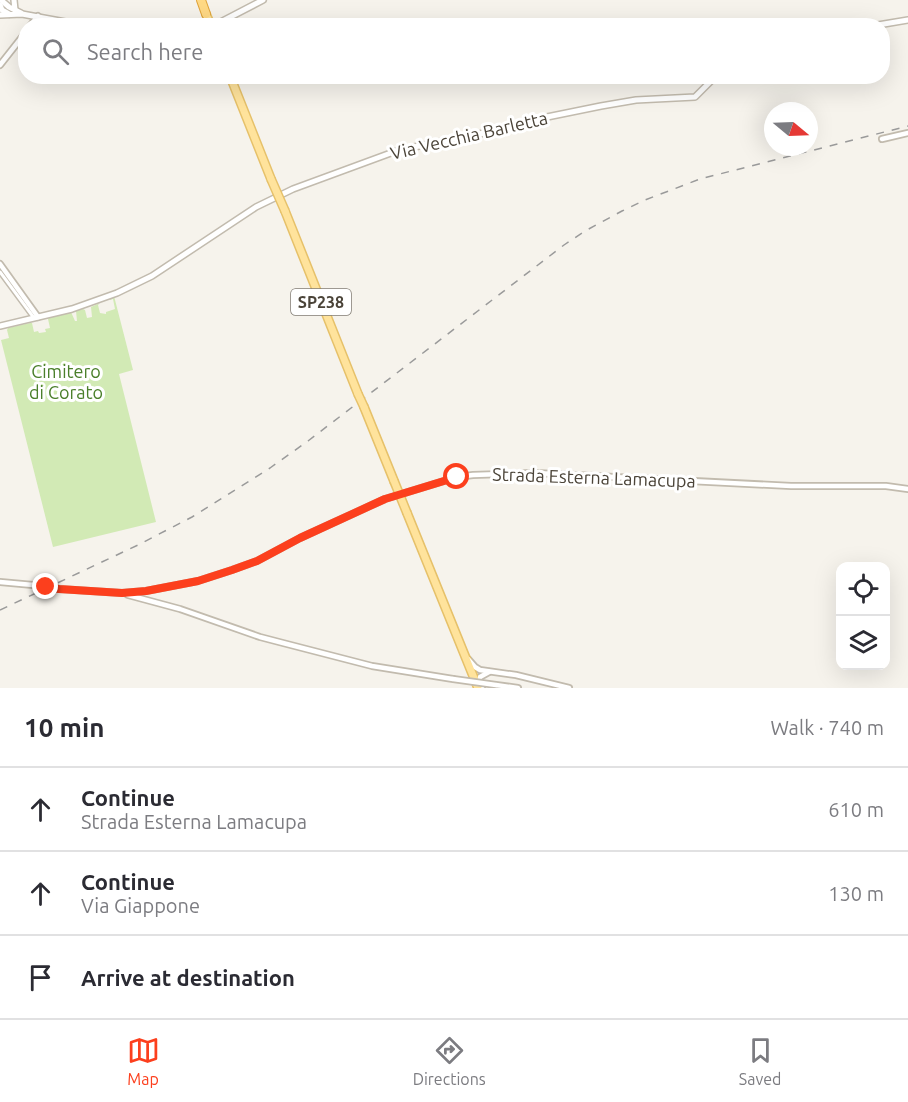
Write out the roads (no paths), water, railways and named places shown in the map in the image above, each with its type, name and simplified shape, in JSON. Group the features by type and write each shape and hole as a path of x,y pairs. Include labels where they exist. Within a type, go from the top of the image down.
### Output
{"highway":[{"path":"202,0 206,14"}],"main road":[{"path":"206,14 208,18"},
{"name":"SP238","path":"233,84 464,654"},
{"path":"464,654 480,688"}],"street":[{"path":"14,0 15,10"},
{"path":"228,18 263,0"},
{"path":"0,2 22,14"},
{"path":"0,2 2,10 9,14"},
{"path":"0,15 22,14 48,18"},
{"path":"890,23 908,20"},
{"path":"0,65 18,42"},
{"name":"Via Vecchia Barletta","path":"0,326 72,309 117,293 152,276 256,207 293,189 399,150 601,106 636,100 695,97 708,84"},
{"path":"882,139 908,133"},
{"path":"0,268 36,318"},
{"name":"Strada Esterna Lamacupa","path":"122,593 198,581 232,570 257,561 300,538 385,499 457,477 535,473 780,486 886,486 908,489"},
{"path":"0,582 122,593 180,609 260,637 372,666 518,688"},
{"path":"464,654 480,670 516,675 569,688"},
{"path":"480,688 480,677 490,672"}],"railway":[{"path":"0,610 192,517 270,468 564,245 622,211 700,179 908,126"}],"park label":[{"name":"Cimitero di Corato","path":"66,382"}]}
